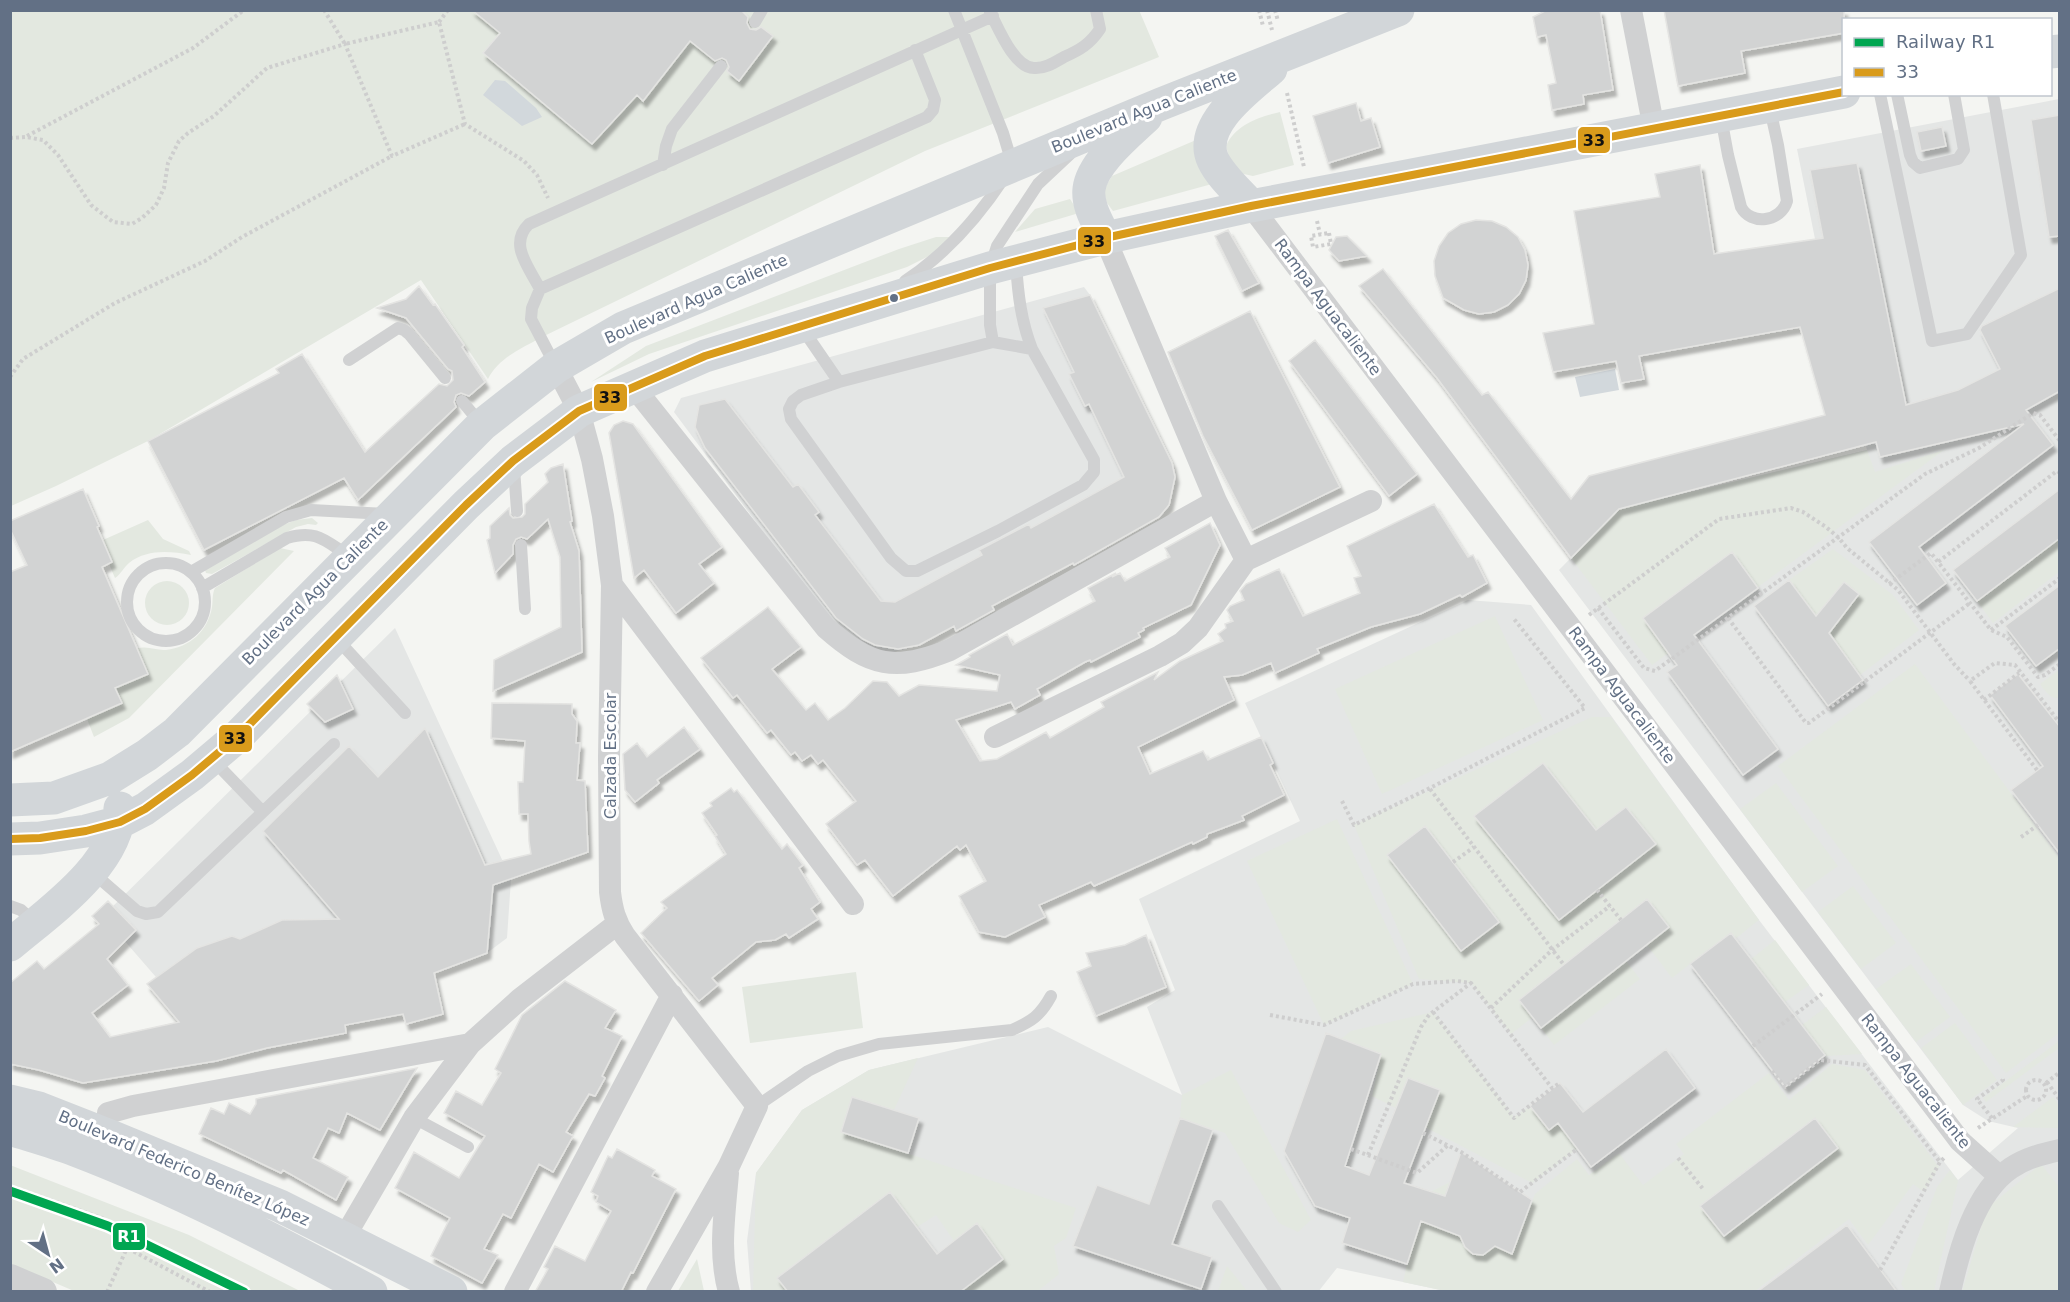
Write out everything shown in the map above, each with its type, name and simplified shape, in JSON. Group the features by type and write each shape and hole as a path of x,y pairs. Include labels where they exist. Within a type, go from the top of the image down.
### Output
{"main road":[{"name":"Boulevard Agua Caliente","path":"10,800 54,798 110,778 147,755 177,732 393,514 472,413 623,328 1161,104 1282,42 1360,17 1398,10"},
{"path":"1251,206 1221,172 1212,158 1210,144 1218,120 1282,42"},
{"path":"10,839 40,838 86,831 120,822 192,776 237,737 466,505 513,461 579,411 705,356 1003,264 1105,238 1251,206 1842,92"},
{"path":"1105,238 1091,206 1090,198 1089,189 1097,168 1124,137 1161,104"},
{"path":"10,945 23,915 80,884 110,844 120,822 120,803 110,778"},
{"path":"10,1080 108,1113 187,1146 221,1165 280,1206"},
{"name":"Boulevard Federico Benítez López","path":"10,1101 39,1108 280,1206 451,1292"},
{"name":"Boulevard Federico Benítez López","path":"10,1129 74,1149 163,1186 307,1257"},
{"path":"10,1150 48,1161 234,1238 307,1257 371,1292"}],"street":[{"path":"1631,10 1654,129"},
{"name":"Rampa Aguacaliente","path":"1251,206 1956,1146 1999,1176"},
{"path":"1105,238 1216,501 1246,560"},
{"name":"Calzada Escolar","path":"556,367 579,411 592,459 603,516 612,585 609,757 612,911 617,924 757,1106"},
{"path":"633,386 826,628 858,653 891,664 909,663 950,650 1216,501"},
{"path":"996,737 1182,643 1215,607 1246,560 1371,501"},
{"path":"612,585 853,904"},
{"path":"344,1238 414,1118 470,1044 520,999 617,924"},
{"path":"515,1292 672,995"},
{"path":"108,1113 133,1106 470,1044"},
{"path":"657,1292 729,1166 757,1106"},
{"path":"1950,1292 1957,1261 1978,1206 1999,1176 2032,1157 2060,1150"},
{"path":"729,1166 722,1248 725,1279 729,1292"},
{"path":"10,1278 43,1292"}],"lane":[{"path":"755,22 762,10"},
{"path":"870,304 941,255 988,202 1013,165 1000,125 954,10"},
{"path":"540,289 519,246 521,231 529,224 991,14 1006,44 1019,62 1032,69 1045,67 1092,42 1100,29 1096,10"},
{"path":"556,367 531,319 532,308 540,289 927,117 933,110 935,100 915,50"},
{"path":"663,165 672,129 721,66"},
{"path":"1880,96 1932,341 1967,334 2021,255 1993,96"},
{"path":"1897,96 1912,162 1920,168 1958,159 1964,150 1954,96"},
{"path":"1721,116 1728,155 1744,214 1759,220 1772,218 1785,208 1787,201 1769,106"},
{"path":"1032,349 993,342 839,382 801,395 793,401 789,409 790,419 898,565 906,571 917,571 954,553 1083,485 1094,472 1094,460 1032,349 1020,306 997,246 1038,184 1092,132"},
{"path":"993,342 990,326 1003,264"},
{"path":"800,326 839,382"},
{"path":"349,360 398,328 409,334 445,378"},
{"path":"513,461 518,511"},
{"path":"191,572 286,518 311,510 393,514"},
{"path":"202,588 287,538 303,533 315,535 350,557"},
{"path":"521,545 525,609"},
{"path":"166,563 179,565 191,572 202,588 205,603 203,616 196,627 186,636 174,640 161,641 148,637 138,629 131,618 128,593 133,581 142,571 154,565 166,563"},
{"path":"335,638 405,712"},
{"path":"91,872 138,912 146,914 158,912 334,744"},
{"path":"212,759 263,812"},
{"path":"757,1106 808,1071 838,1056 879,1044 1012,1030 1032,1021 1043,1011 1051,996"},
{"path":"414,1118 468,1147"},
{"path":"1218,1206 1276,1292"}],"path":[{"path":"26,137 193,48 244,10"},
{"path":"324,10 345,44 392,156"},
{"path":"10,138 26,137 43,140 58,155 91,205 113,222 132,224 156,205 164,188 168,163 179,141 214,116 267,68 345,44 439,22 448,10"},
{"path":"1259,10 1263,26"},
{"path":"1267,10 1282,42"},
{"path":"1275,10 1278,21"},
{"path":"439,22 465,124 524,161 537,175 554,213"},
{"path":"1286,89 1307,178"},
{"path":"10,376 23,359 115,303 205,261 242,237 392,156 465,124"},
{"path":"1315,212 1320,234"},
{"path":"1329,233 1331,244 1313,247 1311,236 1320,234 1329,233"},
{"path":"1598,608 1644,668 1655,671 1924,474 1979,448 2033,413 2040,415 2060,441"},
{"path":"1938,562 2058,472 2060,464"},
{"path":"1586,617 1712,524 1727,517 1791,508 1803,512 1839,538 1847,548 1898,591 2037,770"},
{"path":"1889,584 1931,553 1991,630 2007,637 2037,677 2045,675 2060,664"},
{"path":"1991,630 2060,578"},
{"path":"1728,618 1806,723 1809,723 1970,603"},
{"path":"1342,801 1354,825 1585,708 1514,619"},
{"path":"1970,681 1995,663 2016,665 2060,723"},
{"path":"1984,700 2019,673"},
{"path":"2053,714 2060,710"},
{"path":"1430,788 1564,965"},
{"path":"2021,837 2038,825"},
{"path":"1453,862 1474,847"},
{"path":"1597,890 1621,920"},
{"path":"1491,1008 1552,950 1610,906"},
{"path":"1270,1016 1323,1025 1413,984 1457,981 1471,983 1552,1088"},
{"path":"1368,1155 1421,1027 1433,1012 1471,983"},
{"path":"1753,1046 1827,990"},
{"path":"1433,1012 1514,1118 1560,1083"},
{"path":"1772,1071 1785,1087 1820,1060 1865,1065 1940,1162"},
{"path":"2045,1083 2060,1072"},
{"path":"1992,1118 1977,1099 2003,1080 2002,1078"},
{"path":"2045,1083 2045,1094 2040,1099 2033,1100 2027,1096 2026,1087 2029,1082 2036,1080 2045,1083 2060,1100"},
{"path":"1881,1269 1940,1162 1956,1146 1992,1118 2027,1096"},
{"path":"1423,1132 1461,1152 1520,1192 1577,1149"},
{"path":"1351,1149 1418,1173 1448,1145"},
{"path":"1678,1158 1703,1189"},
{"path":"10,1186 102,1218 127,1248 210,1292"},
{"path":"107,1292 127,1248"}],"shaded area":[{"path":"1139,10 1159,57 925,151 540,338 504,360 488,379 421,280 148,441 11,506 10,11"},
{"path":"495,80 505,81 536,108 542,117 522,126 483,95"},
{"path":"2059,99 2059,1291 1450,1292 1337,1268 1318,1292 751,1292 747,1241 756,1173 802,1110 869,1070 1048,1027 1182,1095 1147,1007 1175,990 1139,899 1300,821 1245,703 1468,600 1531,605 1759,920 1958,1180 2018,1128 1988,1121 1963,1105 1559,570 1619,509 1867,450 1815,239 1797,149"},
{"path":"1280,112 1294,165 1253,176 1239,173 1230,160 1226,146 1230,139 1248,123"},
{"path":"1196,140 1198,164 1212,184 1113,211 1103,191 1112,176"},
{"path":"1070,199 1079,213 1015,232 1035,209"},
{"path":"936,237 950,237 935,253 907,267 649,354 591,382 646,346"},
{"path":"1084,287 1172,463 1175,477 1169,505 1159,517 919,645 883,655 833,626 674,412 681,398"},
{"path":"1615,369 1619,390 1580,397 1575,377"},
{"path":"1867,450 1875,472 1944,450 1652,665 1571,558 1619,509"},
{"path":"312,518 318,523 316,525 296,527 212,574 206,573 205,570 283,525 296,520"},
{"path":"148,520 163,539 189,551 191,555 166,552 143,555 129,563 115,578 109,564 112,562 103,540"},
{"path":"2059,538 2059,572 1993,623 1977,601"},
{"path":"280,548 294,551 129,718 94,737 87,719 121,703 115,688 148,674 137,649 166,650 190,641 202,630 210,616 215,588"},
{"path":"1833,549 1893,595 1919,630 1860,675 1789,580"},
{"path":"167,581 183,587 189,603 183,619 167,625 151,619 145,603 151,587"},
{"path":"1495,616 1543,720 1382,794 1335,689"},
{"path":"395,628 511,879 507,938 487,953 417,980 162,984 103,916"},
{"path":"1915,664 2059,858 2059,1033 2006,1073 1778,766"},
{"path":"2059,670 2059,698 2056,698 2048,694 2040,684"},
{"path":"1592,717 1611,717 1759,920 1735,939 1730,933 1672,978 1647,945 1626,961 1640,979 1554,1045 1533,1017 1511,1034 1471,983 1419,979 1354,825"},
{"path":"1776,783 1838,866 1802,892 1740,809"},
{"path":"1337,819 1413,984 1324,1025 1247,861"},
{"path":"1853,886 1896,943 1861,969 1818,912"},
{"path":"1775,940 1809,985 1785,1002 1751,959"},
{"path":"1911,964 1950,1017 1916,1042 1876,989"},
{"path":"856,972 863,1028 750,1043 742,987"},
{"path":"1826,1007 1862,1054 1826,1056 1802,1025"},
{"path":"1433,1012 1514,1117 1530,1106 1549,1130 1558,1124 1577,1149 1532,1183 1425,1127 1440,1090 1409,1078 1396,1108 1372,1096 1381,1054 1341,1039 1351,1031"},
{"path":"1955,1023 1997,1080 1963,1105 1921,1048"},
{"path":"2059,1041 2059,1048 1986,1102 1983,1098"},
{"path":"918,1058 894,1110 841,1132 1076,1208 1066,1238 1054,1246 1059,1274 1038,1291 960,1291 1003,1258 977,1224 954,1241 936,1215 917,1227 890,1192 777,1277 787,1291 753,1292 756,1173 802,1110 869,1070"},
{"path":"1832,1064 1865,1070 1939,1167 1924,1192 1913,1184 1868,1245 1849,1219 1755,1291 1450,1292 1403,1282 1430,1192 1450,1182 1528,1211 1535,1194 1577,1159 1589,1175 1619,1153 1643,1185 1684,1154 1676,1144 1769,1073 1789,1100"},
{"path":"1231,1070 1311,1220 1298,1232 1279,1223 1225,1133 1180,1118 1182,1095"},
{"path":"2053,1097 2059,1106 2059,1128 2013,1127"},
{"path":"2041,1164 2059,1187 2059,1291 1962,1292 1987,1208"},
{"path":"10,1165 189,1235 300,1291 74,1291 11,1264"},
{"path":"1950,1170 1958,1181 1934,1291 1906,1291 1901,1284 1937,1187"},
{"path":"697,1259 704,1291 678,1291"},
{"path":"1227,1266 1247,1291 1218,1291"}],"building":[{"path":"472,10 741,10 748,17 747,23 750,29 756,30 761,27 773,36 739,81 727,71 729,67 726,60 722,58 715,61 690,41 643,101 637,95 592,144 483,53 500,33"},
{"path":"1547,10 1600,10 1613,90 1583,95 1584,104 1552,110 1548,85 1556,83 1546,35 1537,37 1533,17"},
{"path":"1664,10 1844,10 1842,33 1741,51 1745,73 1678,86"},
{"path":"1356,103 1361,121 1371,118 1380,147 1328,163 1313,116"},
{"path":"2060,115 2060,236 2049,237 2031,120"},
{"path":"1942,127 1946,146 1921,151 1917,132"},
{"path":"1857,163 1906,405 1958,390 2000,369 1980,330 1982,326 2060,288 2060,391 2026,410 2053,445 1919,547 1946,583 1917,605 1869,542 2024,424 1880,457 1876,442 1619,509 1571,558 1437,378 1359,286 1383,269 1482,395 1488,392 1571,499 1589,476 1825,415 1800,327 1639,356 1644,379 1621,383 1616,361 1553,372 1543,333 1594,324 1574,211 1660,197 1655,174 1700,165 1714,254 1823,238 1810,170"},
{"path":"1476,220 1492,221 1506,227 1518,237 1525,250 1528,265 1526,280 1519,294 1508,305 1494,312 1479,314 1464,310 1443,298 1435,276 1434,261 1439,246 1448,233 1461,224"},
{"path":"1228,230 1259,283 1242,291 1215,236"},
{"path":"1347,236 1367,256 1339,261 1329,250 1336,237"},
{"path":"419,286 433,305 435,304 464,345 462,347 485,382 469,396 461,393 456,395 454,402 456,407 358,500 344,478 204,550 148,441 279,373 276,369 302,354 365,452 439,384 447,386 453,380 452,371 406,318 377,308 406,299"},
{"path":"1090,295 1172,463 1175,477 1169,505 1159,517 1074,565 1073,563 992,606 994,610 956,631 954,626 919,645 898,649 875,645 863,639 836,618 705,448 695,427 699,405 725,399 793,487 798,484 819,512 815,515 881,601 895,602 982,555 979,550 1029,524 1031,528 1124,477 1089,404 1085,406 1069,374 1074,372 1043,308"},
{"path":"1250,311 1340,487 1252,530 1203,436 1168,352"},
{"path":"1315,340 1417,474 1389,496 1289,361"},
{"path":"623,421 633,424 722,547 699,564 714,583 676,613 644,570 634,578 609,433 614,425"},
{"path":"563,464 572,521 570,522 579,551 582,652 493,691 494,660 561,627 560,557 548,519 527,539 521,537 516,539 513,554 495,573 487,540 490,538 490,526 509,508 513,518 522,517 525,514 525,504 548,482 545,474 551,468"},
{"path":"83,489 112,562 102,567 148,674 115,688 122,703 10,752 10,572 27,565 10,529 10,521"},
{"path":"2060,489 2060,538 1977,601 1953,570"},
{"path":"1434,504 1468,557 1473,555 1487,583 1462,597 1460,595 1420,614 1371,627 1317,649 1319,653 1275,673 1271,663 1242,675 1224,677 1234,700 1138,747 1150,774 1203,751 1208,760 1261,737 1273,763 1270,765 1284,795 1242,816 1244,820 1207,834 1207,837 1193,844 1192,842 1094,886 1091,882 1039,905 1045,917 1005,937 979,932 959,896 986,881 966,845 960,850 957,846 893,896 865,860 857,865 826,824 856,801 823,760 818,764 811,755 802,761 795,752 791,755 771,730 767,733 737,695 733,698 701,658 768,607 801,647 772,669 806,710 815,703 828,720 845,708 873,681 887,682 899,696 919,685 997,691 1000,675 956,665 1007,634 1013,645 1095,601 1088,588 1116,573 1112,577 1120,573 1125,581 1170,557 1165,548 1210,523 1220,545 1191,605 1143,628 1144,630 1138,633 1140,637 1091,662 1090,660 1085,662 1037,689 1040,695 1015,709 1011,702 956,720 980,761 997,759 1046,732 1050,738 1104,707 1101,702 1158,672 1154,680 1180,661 1223,641 1218,634 1226,628 1225,624 1233,621 1227,610 1230,606 1244,600 1240,591 1246,584 1279,569 1303,616 1360,593 1354,578 1361,576 1347,546"},
{"path":"1732,552 1758,588 1694,635 1778,749 1743,775 1667,672 1677,665 1643,618"},
{"path":"1789,580 1816,616 1844,582 1859,594 1829,633 1863,680 1828,706 1754,606"},
{"path":"2060,585 2060,648 2036,666 2005,626"},
{"path":"2018,674 2060,727 2060,854 2011,790 2043,766 1990,695"},
{"path":"337,675 353,709 325,722 307,704"},
{"path":"492,703 572,704 572,714 577,721 576,743 580,743 577,780 585,781 588,852 493,885 487,953 434,973 443,1014 406,1024 403,1014 345,1025 346,1033 267,1048 216,1061 83,1083 10,1064 10,983 37,961 44,969 99,924 92,916 108,901 136,930 107,959 128,985 92,1013 110,1037 179,1022 147,984 197,948 232,936 240,939 282,920 339,919 263,831 349,746 378,777 425,728 485,865 531,854 528,814 519,814 518,782 523,782 525,741 491,738"},
{"path":"684,727 700,749 657,780 659,783 635,802 625,790 623,754 637,743 647,757"},
{"path":"1543,763 1596,830 1626,807 1656,844 1559,920 1474,816"},
{"path":"731,788 734,792 737,790 782,849 787,844 803,865 799,868 820,902 811,909 818,919 789,938 786,934 775,940 756,942 712,978 718,985 699,1001 641,933 667,908 661,902 726,854 715,836 717,835 702,813 712,806 710,803"},
{"path":"1425,826 1499,922 1461,951 1387,855"},
{"path":"1647,899 1669,927 1541,1028 1519,1000"},
{"path":"1731,933 1825,1055 1785,1087 1690,964"},
{"path":"1146,935 1166,987 1096,1016 1077,972 1091,966 1086,953 1125,945"},
{"path":"565,981 616,1010 605,1028 622,1036 602,1076 605,1078 595,1096 589,1094 566,1132 573,1136 553,1172 539,1164 511,1218 503,1214 484,1249 498,1255 482,1283 431,1256 450,1218 395,1188 414,1152 459,1178 485,1136 444,1113 456,1091 482,1105 501,1073 495,1069 522,1015"},
{"path":"1326,1033 1381,1054 1345,1166 1369,1175 1408,1078 1440,1090 1404,1183 1445,1196 1461,1152 1532,1200 1512,1254 1495,1246 1483,1255 1473,1254 1465,1247 1460,1236 1421,1221 1407,1264 1342,1243 1350,1218 1315,1206 1284,1151"},
{"path":"1666,1049 1695,1088 1591,1167 1558,1123 1549,1130 1530,1106 1560,1083 1583,1112"},
{"path":"417,1068 380,1130 347,1113 339,1133 328,1128 313,1158 348,1177 336,1200 283,1170 281,1173 199,1134 211,1108 224,1114 229,1103 250,1114 256,1104 256,1099"},
{"path":"852,1097 919,1118 908,1153 841,1132"},
{"path":"1180,1118 1213,1130 1172,1244 1212,1257 1201,1289 1073,1246 1097,1185 1149,1204"},
{"path":"1815,1118 1838,1148 1724,1236 1700,1206"},
{"path":"617,1149 655,1170 652,1176 676,1189 633,1273 631,1272 621,1292 535,1292 548,1269 544,1267 555,1246 585,1261 611,1211 596,1202 598,1196 591,1192 608,1156 612,1158"},
{"path":"890,1192 937,1254 977,1223 1003,1259 960,1292 788,1292 777,1278"},
{"path":"1847,1225 1897,1292 1757,1292"}],"rail line":[{"name":"R1","path":"10,1191 108,1226 244,1292"}],"transit line":[{"name":"33","path":"10,839 40,838 86,831 120,822 145,809 192,775 237,737 466,505 513,461 579,411 705,356 990,268 1105,238 1251,206 1842,92"}]}
